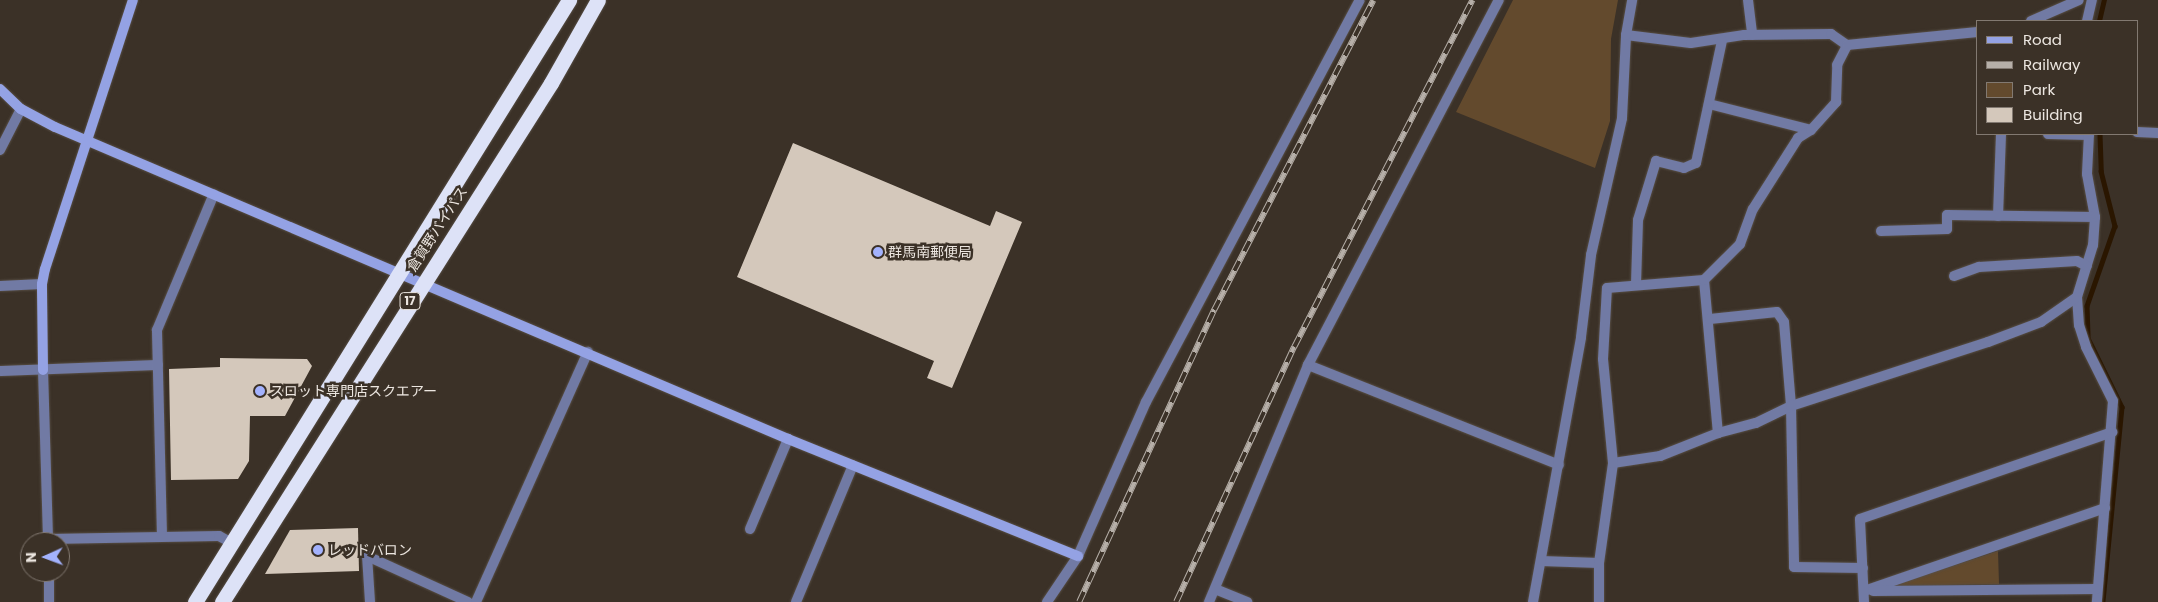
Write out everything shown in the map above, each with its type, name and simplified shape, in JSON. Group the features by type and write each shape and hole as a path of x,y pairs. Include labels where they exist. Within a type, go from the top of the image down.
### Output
{"highway":[{"name":"倉賀野バイパス","path":"194,602 232,544 398,272 569,0"},
{"name":"倉賀野バイパス","path":"222,602 422,282 550,83 598,0"}],"street":[{"path":"48,532 42,284 133,0"},
{"path":"1047,602 1078,556 1146,402 1360,0"},
{"path":"1209,602 1308,365 1499,0"},
{"path":"1534,602 1559,466 1591,255 1622,118 1626,35 1632,0"},
{"path":"1748,0 1752,35"},
{"path":"2033,20 2079,0"},
{"path":"2087,20 2092,0"},
{"path":"1626,35 1691,43 1722,41 1752,35 1831,34 1847,45 1976,32"},
{"path":"1636,284 1638,220 1656,161 1684,168 1696,163 1722,41"},
{"path":"1599,602 1599,563 1613,463 1603,359 1607,288 1636,284 1704,280 1740,244 1752,209 1798,138 1811,130 1836,102 1837,65 1847,45"},
{"path":"0,89 22,109 214,194 588,352 788,439 1078,556"},
{"path":"1708,104 1811,130"},
{"path":"0,150 22,109"},
{"path":"2138,132 2158,133"},
{"path":"1998,216 2001,135"},
{"path":"2089,135 2087,174 2095,217 2087,266 2077,297 2086,347 2113,400 2112,432 2096,588 2097,602"},
{"path":"162,536 157,330 214,194"},
{"path":"1881,231 1947,229 1947,216 2095,217"},
{"path":"1954,276 1979,267 2077,261 2087,266"},
{"path":"1704,280 1710,319 1718,433"},
{"path":"0,286 42,284"},
{"path":"1613,463 1660,456 1718,433 1756,423 1791,406 2041,322 2077,297"},
{"path":"1710,319 1777,312 1784,322 1791,406 1794,567 1863,568"},
{"path":"476,602 588,352"},
{"path":"0,371 158,365"},
{"path":"1308,365 1559,466"},
{"path":"1864,602 1860,519 2112,432"},
{"path":"750,529 788,439"},
{"path":"796,602 853,465"},
{"path":"1864,591 2105,508"},
{"path":"70,539 219,536 232,544"},
{"path":"370,602 367,556 468,602"},
{"path":"1541,561 1599,563"},
{"path":"49,582 49,602"},
{"path":"1864,591 2096,588"},
{"path":"1215,590 1247,602"}],"green space":[{"path":"1513,0 1618,0 1611,39 1610,121 1595,168 1456,112"},
{"path":"1998,551 1999,584 1892,586"}],"building":[{"name":"群馬南郵便局","path":"793,143 990,226 996,211 1022,222 952,388 927,378 934,361 737,277"},
{"path":"220,358 307,359 312,366 285,416 250,416 249,461 238,479 171,480 169,369 220,367"},
{"name":"レッドバロン","path":"358,528 359,571 265,574 290,530"}],"waterway":[{"path":"2099,20 2104,0"},
{"path":"2100,135 2101,171 2115,226 2087,306 2088,338 2122,407 2103,602"}],"railway":[{"path":"1079,602 1214,310 1373,0"},
{"path":"1176,602 1294,347 1472,0"}],"place":[{"name":"群馬南郵便局","path":"878,252"},
{"name":"スロット専門店スクエアー","path":"260,391"},
{"name":"レッドバロン","path":"318,550"}]}
